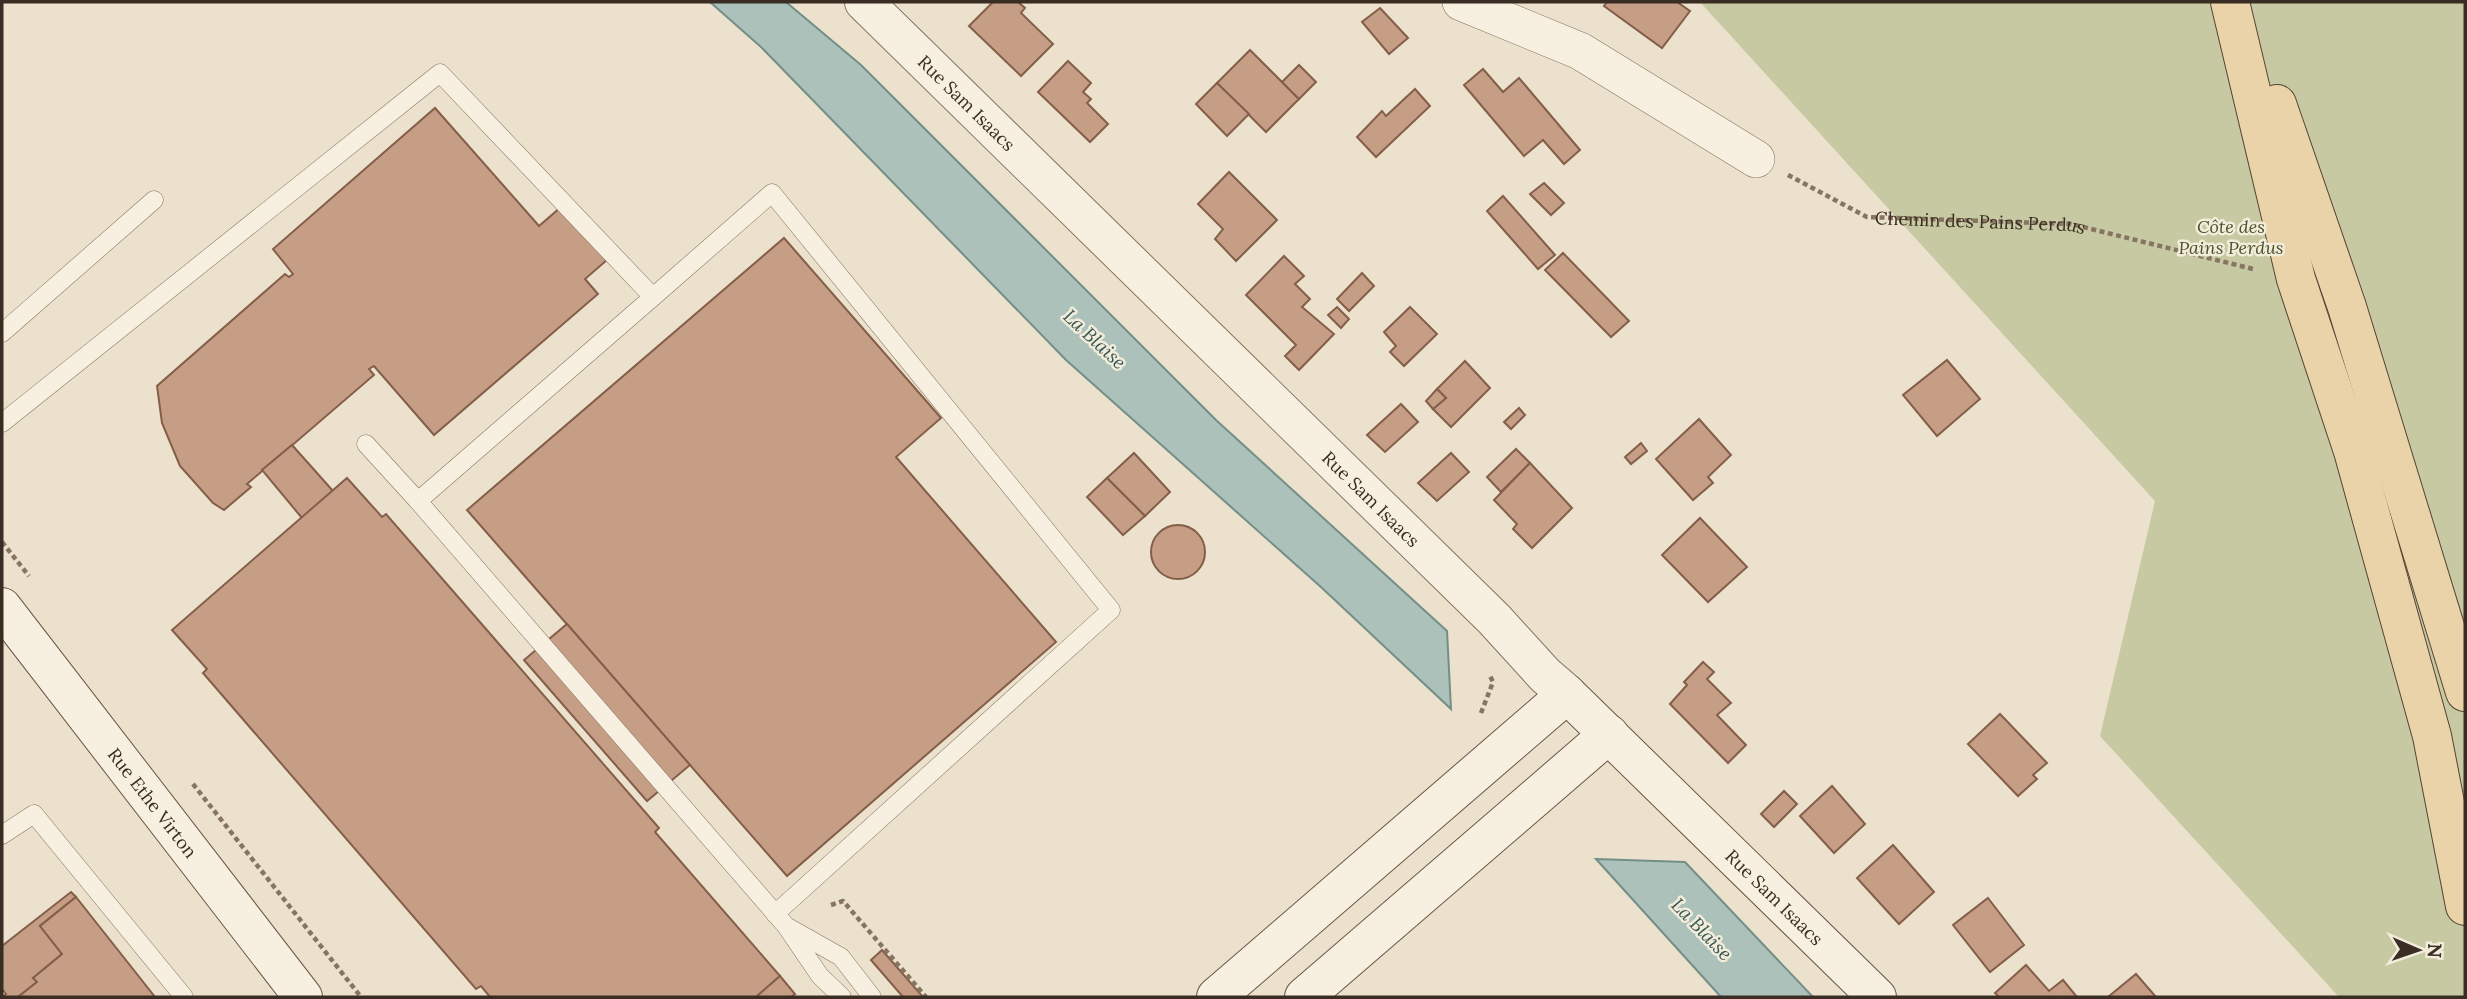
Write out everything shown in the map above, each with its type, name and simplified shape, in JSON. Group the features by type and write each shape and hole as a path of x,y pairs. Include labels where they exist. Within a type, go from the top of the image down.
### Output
{"main road":[{"name":"Rue Sam Isaacs","path":"863,2 1877,997"},
{"path":"2230,2 2296,279 2353,451 2432,736 2465,906"},
{"path":"2241,2 2347,307 2465,692"},
{"name":"Rue Ethe Virton","path":"2,607 303,997"},
{"path":"1216,997 1567,694"},
{"path":"1304,997 1609,734"}],"street":[{"path":"1461,2 1580,51 1756,159"}],"lane":[{"path":"2,423 440,74 653,296"},
{"path":"418,501 772,193 1111,610 780,920"},
{"path":"2,333 154,200"},
{"path":"366,444 780,920 820,976 842,997"},
{"path":"2,835 34,814 184,997"},
{"path":"780,920 841,957 872,997"}],"path":[{"name":"Chemin des Pains Perdus","path":"1756,159 1867,217 2071,224 2296,279"},
{"path":"1479,719 1493,682 1488,671"}],"green space":[{"name":"Côte des Pains Perdus","path":"1700,2 2465,2 2465,997 2339,997 2100,736 2155,501"}],"water":[{"name":"La Blaise","path":"710,2 786,2 861,65 1216,420 1447,631 1451,709 1322,588 1066,360 761,47"},
{"name":"La Blaise","path":"1596,859 1685,862 1813,997 1721,997"}],"building":[{"path":"993,2 1018,2 1025,8 1021,13 1053,44 1021,76 969,26"},
{"path":"1607,2 1677,2 1690,11 1662,48 1604,6"},
{"path":"1380,8 1408,38 1389,54 1362,22"},
{"path":"1250,50 1299,99 1266,132 1217,83"},
{"path":"1068,61 1091,83 1083,92 1091,99 1087,103 1108,124 1090,142 1038,92"},
{"path":"1299,65 1316,82 1299,99 1282,82"},
{"path":"1483,69 1503,92 1519,78 1580,150 1564,164 1543,140 1524,156 1464,85"},
{"path":"1217,83 1249,114 1227,136 1196,104"},
{"path":"1415,89 1430,106 1376,157 1357,137 1382,111 1386,116"},
{"path":"435,108 539,226 561,207 607,260 585,279 598,294 434,435 374,366 369,369 374,375 247,484 251,487 224,510 213,503 180,466 162,423 157,386 285,274 289,277 293,274 273,249"},
{"path":"1229,172 1277,220 1236,261 1215,239 1223,229 1198,204"},
{"path":"1544,183 1564,203 1551,215 1530,194"},
{"path":"1503,196 1555,255 1538,269 1487,211"},
{"path":"784,238 941,418 896,457 1056,642 787,876 467,510"},
{"path":"1563,253 1629,321 1611,337 1545,270"},
{"path":"1284,256 1304,276 1295,284 1310,299 1302,307 1334,334 1299,370 1285,356 1296,345 1246,295"},
{"path":"1362,273 1374,286 1349,311 1337,299"},
{"path":"1337,307 1349,319 1341,328 1328,315"},
{"path":"1410,307 1437,334 1404,366 1390,352 1396,346 1384,332"},
{"path":"1947,360 1980,399 1937,436 1903,395"},
{"path":"1465,361 1490,388 1451,427 1433,409 1446,398 1437,389"},
{"path":"1437,389 1446,398 1433,409 1426,401"},
{"path":"1401,404 1418,422 1385,452 1367,435"},
{"path":"1519,408 1525,415 1511,429 1504,422"},
{"path":"1699,419 1731,455 1708,477 1713,483 1693,500 1656,459"},
{"path":"1641,443 1647,451 1631,464 1625,457"},
{"path":"292,445 333,491 302,518 262,470"},
{"path":"1516,449 1530,463 1501,492 1487,477"},
{"path":"1134,453 1170,492 1145,516 1107,478"},
{"path":"1451,453 1469,472 1437,501 1418,483"},
{"path":"1530,463 1572,508 1532,548 1513,529 1517,524 1494,500"},
{"path":"347,478 382,517 386,514 659,828 655,832 780,976 756,997 490,997 481,986 476,989 203,673 207,669 172,630"},
{"path":"1107,478 1145,516 1123,535 1087,497"},
{"path":"1700,518 1747,567 1708,602 1662,555"},
{"path":"1178,525 1197,533 1205,552 1197,571 1178,579 1159,571 1151,552 1159,533"},
{"path":"567,624 690,765 647,801 524,660"},
{"path":"1703,662 1714,672 1707,679 1731,703 1717,715 1746,745 1728,763 1670,704 1687,685 1684,682"},
{"path":"2000,714 2047,763 2033,775 2037,779 2018,796 1968,744"},
{"path":"1832,786 1865,824 1834,853 1800,816"},
{"path":"1784,791 1797,804 1774,827 1761,814"},
{"path":"1893,845 1934,892 1899,924 1857,878"},
{"path":"71,892 76,897 40,926 62,954 33,978 37,982 18,997 2,997 6,994 2,989 2,946"},
{"path":"76,897 155,997 18,997 37,982 33,978 62,954 40,926"},
{"path":"1988,898 2024,945 1990,972 1953,925"},
{"path":"882,950 923,997 903,997 871,960"},
{"path":"2026,965 2049,991 2063,980 2077,997 1999,997 1995,993"},
{"path":"2136,974 2156,997 2108,997"},
{"path":"780,976 795,994 791,997 756,997"}]}
